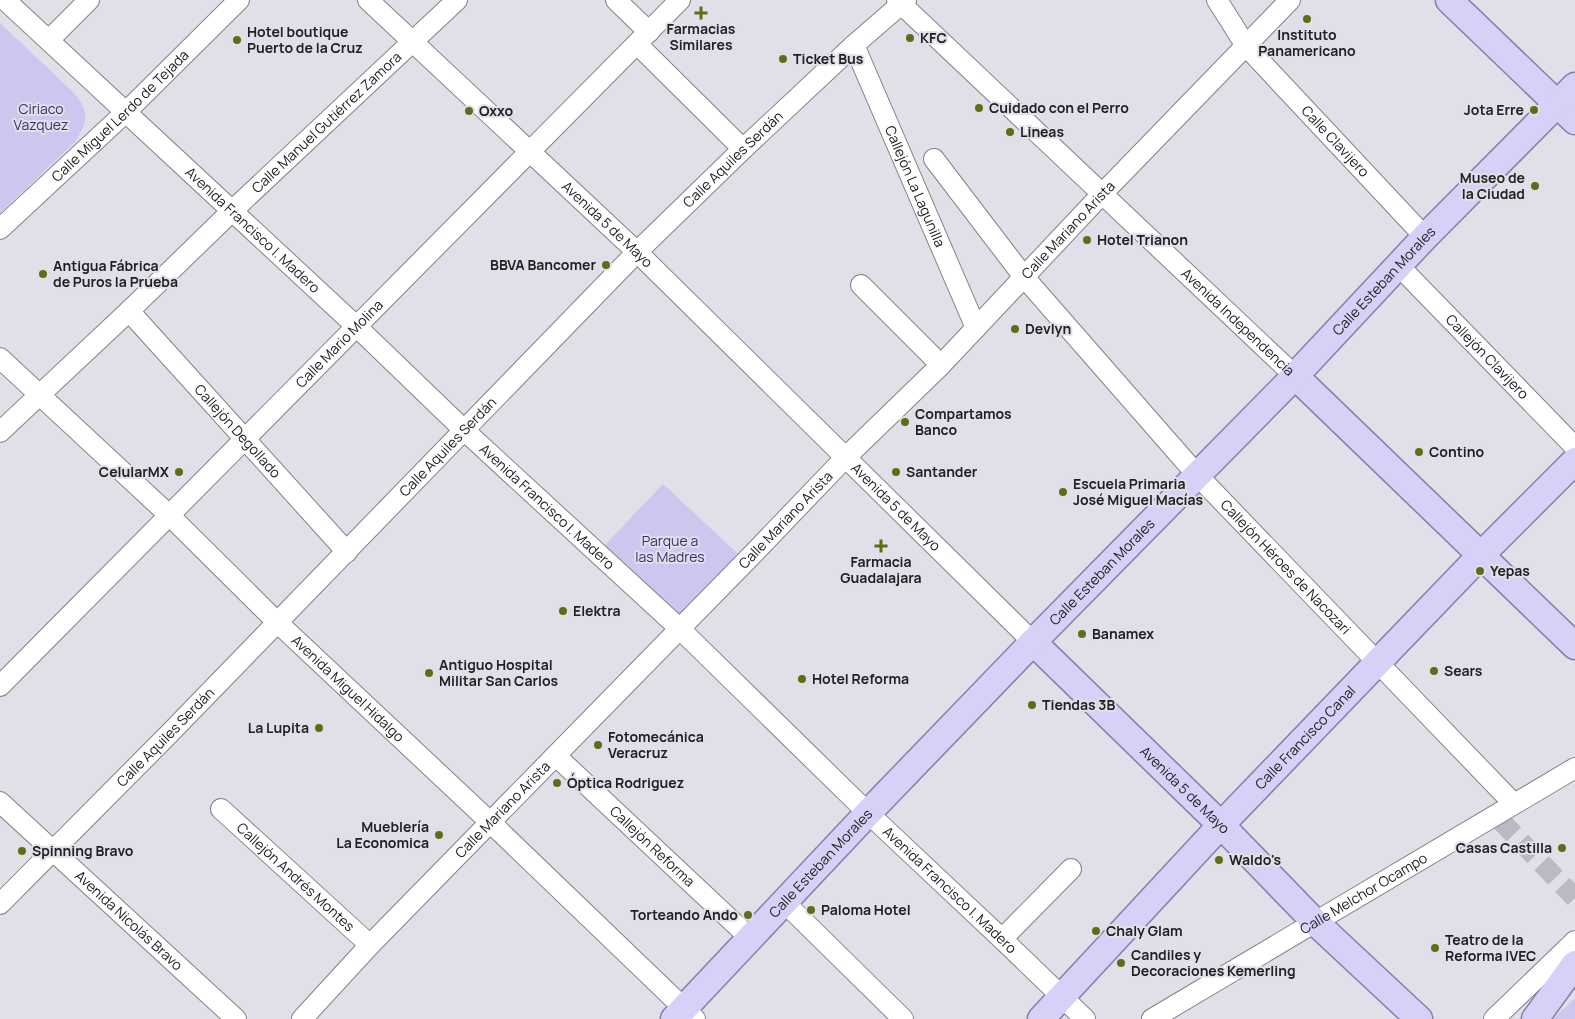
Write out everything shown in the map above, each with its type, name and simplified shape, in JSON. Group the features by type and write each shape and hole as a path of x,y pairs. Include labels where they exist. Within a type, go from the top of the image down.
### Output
{"main road":[{"path":"1448,0 1566,113"},
{"name":"Calle Esteban Morales","path":"684,1016 750,938 868,813 1033,642 1296,376 1425,237 1566,113 1575,86"},
{"name":"Avenida Independencia","path":"1296,376 1575,646"},
{"name":"Calle Francisco Canal","path":"1041,1019 1221,825 1575,460"},
{"name":"Avenida 5 de Mayo","path":"1033,642 1221,825 1315,922 1419,1019"},
{"path":"1535,1019 1575,964"}],"street":[{"name":"Avenida Francisco I. Madero","path":"5,0 356,326 465,431 679,628 868,813 1085,1019"},
{"path":"49,40 88,0"},
{"name":"Calle Miguel Lerdo de Tejada","path":"0,229 126,111 239,0"},
{"name":"Avenida 5 de Mayo","path":"368,0 637,252 1033,642"},
{"name":"Calle Manuel Gutiérrez Zamora","path":"0,432 130,311 232,210 457,0"},
{"path":"616,0 643,38 743,149"},
{"name":"Calle Mario Molina","path":"0,686 680,0"},
{"name":"Calle Clavijero","path":"1217,0 1246,46 1425,237"},
{"name":"Calle Mariano Arista","path":"302,1019 490,822 845,458 941,365 1102,194 1290,0"},
{"name":"Calle Aquiles Serdán","path":"0,904 347,552 637,252 743,149 902,1"},
{"name":"Avenida Independencia","path":"902,1 1102,194 1296,376"},
{"name":"Callejón La Lagunilla","path":"854,45 976,328"},
{"name":"Callejón Héroes de Nacozari","path":"934,159 1024,277 1198,476 1514,804"},
{"name":"Callejón Clavijero","path":"1398,265 1575,447"},
{"path":"861,285 941,365"},
{"name":"Callejón Degollado","path":"130,311 347,552"},
{"name":"Avenida Miguel Hidalgo","path":"0,358 169,515 277,622 490,822 684,1016"},
{"name":"Callejón Reforma","path":"556,756 750,938"},
{"name":"Calle Melchor Ocampo","path":"1152,1019 1315,922 1498,817 1514,804 1575,768"},
{"name":"Avenida Nicolás Bravo","path":"0,802 236,1019"},
{"name":"Callejón Andrés Montes","path":"221,809 370,946"},
{"path":"1002,939 1071,869"},
{"path":"784,902 903,1019"},
{"path":"1494,1019 1575,941"}],"green space":[{"name":"Ciriaco Vazquez","path":"0,23 74,93 83,106 85,123 75,142 0,213"},
{"name":"Parque a las Madres","path":"663,484 738,554 679,616 604,546"},
{"path":"1575,998 1575,1019 1553,1019"}],"tunnel":[{"path":"1500,820 1575,898"}],"place":[{"name":"Farmacias Similares","path":"701,13"},
{"name":"Instituto Panamericano","path":"1307,19"},
{"name":"KFC","path":"910,38"},
{"name":"Hotel boutique Puerto de la Cruz","path":"237,40"},
{"name":"Ticket Bus","path":"783,59"},
{"name":"Cuidado con el Perro","path":"979,108"},
{"name":"Jota Erre","path":"1534,110"},
{"name":"Oxxo","path":"469,111"},
{"name":"Lineas","path":"1010,132"},
{"name":"Museo de la Ciudad","path":"1535,186"},
{"name":"Hotel Trianon","path":"1087,240"},
{"name":"BBVA Bancomer","path":"606,265"},
{"name":"Antigua Fábrica de Puros la Prueba","path":"43,274"},
{"name":"Devlyn","path":"1015,329"},
{"name":"Compartamos Banco","path":"905,422"},
{"name":"Contino","path":"1419,452"},
{"name":"CelularMX","path":"179,472"},
{"name":"Santander","path":"896,472"},
{"name":"Escuela Primaria José Miguel Macías","path":"1063,492"},
{"name":"Farmacia Guadalajara","path":"881,546"},
{"name":"Yepas","path":"1480,571"},
{"name":"Elektra","path":"563,611"},
{"name":"Banamex","path":"1082,634"},
{"name":"Sears","path":"1434,671"},
{"name":"Antiguo Hospital Militar San Carlos","path":"429,673"},
{"name":"Hotel Reforma","path":"802,679"},
{"name":"Tiendas 3B","path":"1032,705"},
{"name":"La Lupita","path":"319,728"},
{"name":"Fotomecánica Veracruz","path":"598,745"},
{"name":"Óptica Rodriguez","path":"557,783"},
{"name":"Mueblería La Economica","path":"439,835"},
{"name":"Casas Castilla","path":"1562,848"},
{"name":"Spinning Bravo","path":"22,851"},
{"name":"Waldo's","path":"1219,860"},
{"name":"Paloma Hotel","path":"811,910"},
{"name":"Torteando Ando","path":"748,915"},
{"name":"Chaly Glam","path":"1096,931"},
{"name":"Teatro de la Reforma IVEC","path":"1435,948"},
{"name":"Candiles y Decoraciones Kemerling","path":"1121,963"}]}
